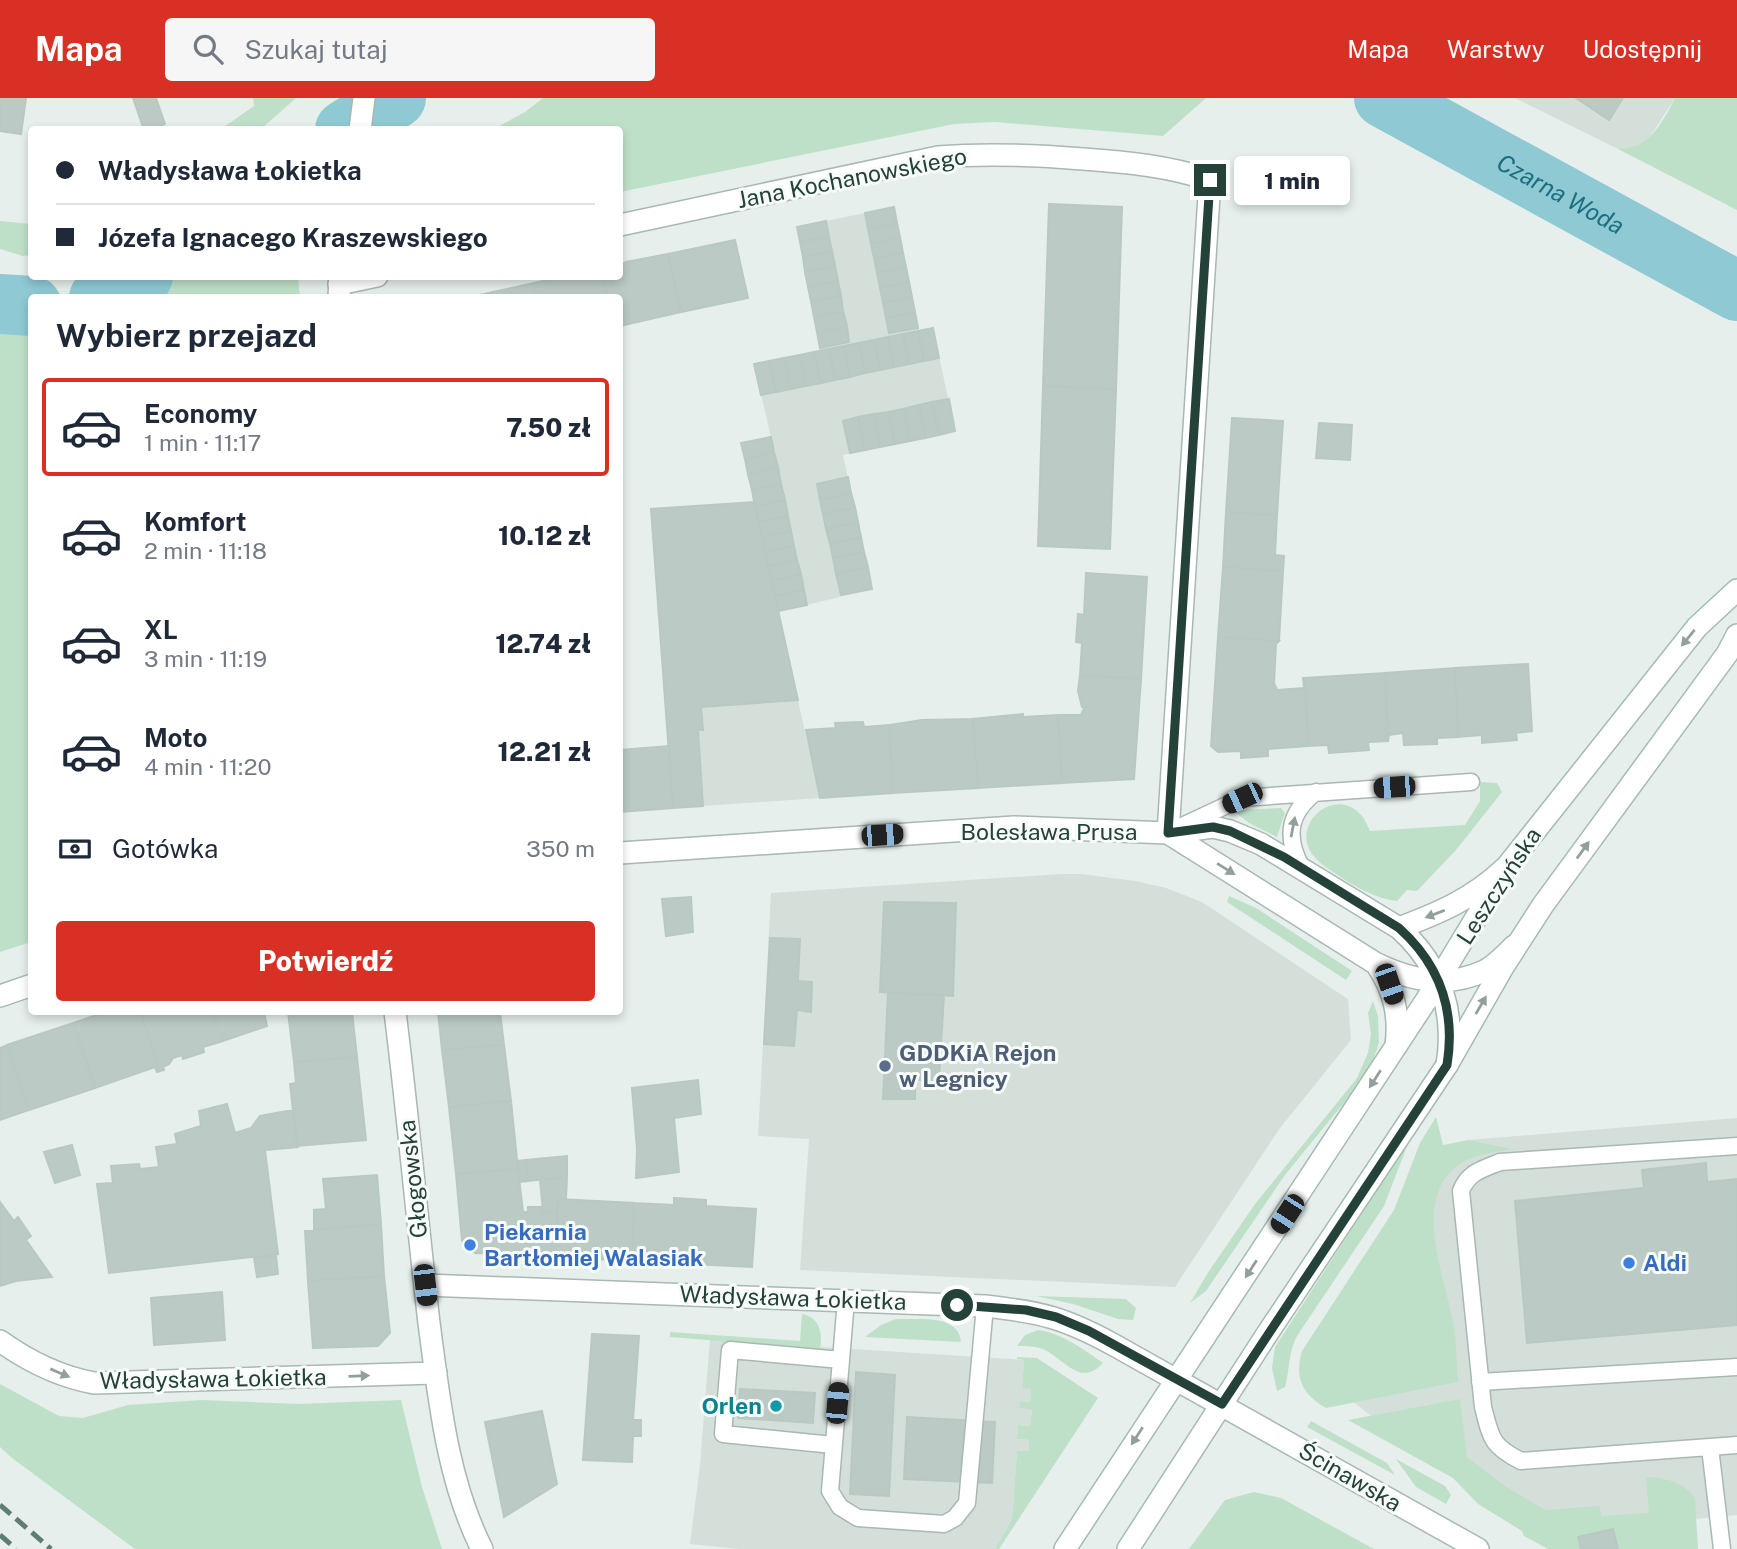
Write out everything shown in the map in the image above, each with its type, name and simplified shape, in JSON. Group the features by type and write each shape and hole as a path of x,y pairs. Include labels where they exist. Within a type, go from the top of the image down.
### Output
{"street":[{"path":"360,126 364,98"},
{"name":"Jana Kochanowskiego","path":"623,224 962,154 1007,153 1128,162 1171,169 1210,180 1168,833"},
{"path":"339,286 362,280"},
{"name":"Leszczyńska","path":"1065,1549 1439,981 1508,865 1697,627 1737,590"},
{"name":"Leszczyńska","path":"1128,1549 1447,1065 1543,905 1727,654 1737,635"},
{"name":"Bolesława Prusa","path":"623,853 1014,827 1168,833"},
{"path":"1168,833 1213,827 1230,831 1261,844 1399,928 1415,942 1439,981 1450,1026 1447,1065"},
{"path":"1168,833 1396,974 1439,981 1462,978 1485,971 1519,942"},
{"path":"1399,928 1457,904 1489,883 1508,865"},
{"path":"1376,963 1389,984 1395,1002 1398,1016 1396,1046"},
{"path":"0,996 28,986"},
{"name":"Głogowska","path":"395,1015 436,1373 457,1481 468,1518 482,1549"},
{"name":"Władysława Łokietka","path":"425,1285 846,1300 1026,1310 1073,1323 1222,1404"},
{"name":"Władysława Łokietka","path":"0,1341 23,1356 64,1376 94,1383 436,1373"},
{"name":"Ścinawska","path":"1222,1404 1452,1542 1478,1549"}],"lane":[{"name":"Bolesława Prusa","path":"1168,833 1242,798 1471,782"},
{"path":"1302,868 1294,855 1292,827 1300,807 1316,792"},
{"path":"1737,1146 1500,1162 1474,1172 1461,1191 1483,1407 1491,1435 1499,1450 1521,1461 1737,1445"},
{"path":"846,1300 831,1491 840,1507 858,1518 944,1524 955,1518 967,1503 985,1306"},
{"path":"833,1445 723,1434 730,1350 841,1360"},
{"path":"1480,1382 1737,1367"},
{"path":"1712,1447 1723,1549"}],"shaded area":[{"path":"1515,98 1675,98 1646,143 1626,150 1616,148"},
{"path":"894,207 919,330 933,328 955,431 843,455 872,589 778,612 820,798 673,808 651,509 754,502 741,443 771,437 754,364 821,351 797,227"},
{"path":"1062,874 1135,881 1166,888 1202,902 1348,999 1351,1040 1280,1128 1175,1287 800,1270 809,1139 758,1136 771,893"},
{"path":"1737,1118 1737,1515 1555,1532 1380,1423 1309,1367 1443,1168 1468,1140"},
{"path":"710,1339 817,1350 821,1347 1024,1360 1022,1387 1031,1389 1030,1403 1020,1402 1019,1408 1032,1409 1030,1426 1018,1425 1017,1439 1030,1440 1029,1452 1017,1452 1012,1519 995,1549 739,1549 690,1544 700,1465"}],"green space":[{"path":"253,98 296,98 264,126 225,126 254,106"},
{"path":"543,98 1206,98 1163,136 995,122 954,124 623,191 623,126 499,126"},
{"path":"1675,98 1737,98 1737,210 1616,148 1637,146 1645,141 1659,126"},
{"path":"0,221 28,224 28,255 0,249"},
{"path":"172,280 298,280 300,294 149,294"},
{"path":"0,330 28,331 28,943 0,952"},
{"path":"1480,782 1497,783 1502,792 1456,850 1417,891 1407,890 1397,901 1375,895 1342,878 1318,861 1307,843 1311,821 1327,807 1338,804 1349,806 1359,813 1370,831 1465,825 1480,801"},
{"path":"1281,808 1285,813 1277,837 1249,823 1235,812 1238,810"},
{"path":"1229,896 1256,908 1352,971 1346,980 1227,902"},
{"path":"1373,1001 1378,1016 1379,1043 1369,1072 1285,1175 1206,1291 1190,1303 1255,1204 1357,1078 1368,1053 1371,1034 1368,1013"},
{"path":"1436,1117 1443,1145 1468,1140 1512,1149 1479,1156 1460,1164 1446,1178 1437,1195 1435,1236 1454,1325 1458,1382 1326,1408 1311,1397 1302,1384 1299,1369 1302,1351 1394,1210 1420,1143"},
{"path":"1409,1141 1384,1206 1297,1336 1285,1387 1277,1391 1272,1368 1275,1347"},
{"path":"1036,1296 1126,1299 1136,1308 1133,1320 1118,1319 1073,1304"},
{"path":"802,1314 813,1319 819,1327 820,1349 670,1337 670,1332 800,1341"},
{"path":"896,1319 945,1322 953,1326 961,1342 865,1337 881,1325"},
{"path":"1038,1330 1064,1338 1103,1363 1088,1373 1081,1372 1042,1349 1017,1346 1025,1335"},
{"path":"1017,1357 1037,1358 1098,1398 999,1549 995,1549 1012,1519 1017,1451 1029,1451 1029,1440 1017,1439 1018,1425 1030,1426 1032,1410 1019,1408 1020,1402 1030,1402 1031,1389 1022,1388 1024,1360"},
{"path":"0,1384 59,1416 83,1418 128,1405 201,1400 298,1404 401,1400 422,1487 442,1549 135,1549 0,1447"},
{"path":"1460,1399 1467,1457 1505,1486 1545,1510 1600,1506 1601,1516 1649,1513 1646,1477 1674,1482 1685,1488 1695,1499 1698,1549 1548,1549 1478,1504 1453,1478 1348,1420"},
{"path":"1311,1421 1387,1463 1395,1475 1307,1427"},
{"path":"1396,1459 1445,1486 1451,1495 1446,1504 1416,1487"},
{"path":"1254,1492 1281,1498 1374,1549 1189,1549 1225,1500"}],"building":[{"path":"0,98 26,98 21,134 0,131"},
{"path":"133,98 156,98 165,124 143,126"},
{"path":"1576,98 1623,98 1609,120"},
{"path":"1049,204 1122,207 1116,389 1043,386"},
{"path":"894,207 897,223 868,229 865,213"},
{"path":"826,221 829,237 800,242 797,227"},
{"path":"897,223 900,237 871,244 868,229"},
{"path":"829,237 832,251 803,257 800,242"},
{"path":"900,237 903,253 874,258 871,244"},
{"path":"735,240 748,298 681,312 668,254"},
{"path":"832,251 835,266 805,272 803,257"},
{"path":"903,253 906,267 877,273 874,258"},
{"path":"668,254 681,312 623,325 623,294 607,294 604,280 623,280 623,264"},
{"path":"835,266 838,281 808,287 805,272"},
{"path":"906,267 909,282 880,288 877,273"},
{"path":"547,280 604,280 607,294 536,294 534,283"},
{"path":"838,281 841,296 811,301 808,287"},
{"path":"909,282 912,297 883,303 880,288"},
{"path":"534,283 536,294 484,294"},
{"path":"841,296 843,311 814,317 811,301"},
{"path":"912,297 915,312 886,318 883,303"},
{"path":"843,311 847,326 817,332 814,317"},
{"path":"915,312 918,328 889,333 886,318"},
{"path":"847,326 849,342 820,348 817,332"},
{"path":"933,328 939,358 924,361 918,331"},
{"path":"918,331 924,361 909,364 903,334"},
{"path":"903,334 909,364 894,367 888,337"},
{"path":"888,337 894,367 880,370 874,340"},
{"path":"874,340 880,370 865,373 859,343"},
{"path":"859,343 865,373 850,377 844,346"},
{"path":"844,346 850,377 835,380 829,349"},
{"path":"829,349 835,380 821,383 814,352"},
{"path":"814,352 821,383 806,386 800,355"},
{"path":"800,355 806,386 791,389 784,358"},
{"path":"784,358 791,389 776,392 769,361"},
{"path":"769,361 776,392 761,395 754,364"},
{"path":"1043,386 1116,389 1110,549 1038,546"},
{"path":"949,399 955,431 939,435 932,402"},
{"path":"932,402 939,435 925,438 919,405"},
{"path":"919,405 925,438 910,441 903,409"},
{"path":"903,409 910,441 895,444 888,412"},
{"path":"888,412 895,444 880,447 874,414"},
{"path":"874,414 880,447 865,450 858,417"},
{"path":"858,417 865,450 850,453 843,421"},
{"path":"1232,418 1283,421 1277,515 1226,512"},
{"path":"1319,423 1352,425 1350,460 1316,458"},
{"path":"771,437 774,452 745,459 741,443"},
{"path":"774,452 778,467 748,474 745,459"},
{"path":"778,467 781,484 752,490 748,474"},
{"path":"848,477 851,493 820,500 817,484"},
{"path":"781,484 785,500 755,507 752,490"},
{"path":"851,493 855,507 823,514 820,500"},
{"path":"785,500 788,516 759,522 755,507"},
{"path":"754,502 798,700 701,707 703,730 698,730 703,806 673,808 651,509"},
{"path":"855,507 858,522 826,529 823,514"},
{"path":"1226,512 1277,515 1275,555 1284,556 1283,571 1223,567"},
{"path":"788,516 791,531 762,537 759,522"},
{"path":"858,522 861,537 830,544 826,529"},
{"path":"791,531 794,546 765,552 762,537"},
{"path":"861,537 864,552 833,558 830,544"},
{"path":"794,546 797,560 768,566 765,552"},
{"path":"864,552 868,567 836,574 833,558"},
{"path":"797,560 801,574 771,581 768,566"},
{"path":"868,567 872,589 841,595 836,574"},
{"path":"1223,567 1283,571 1279,641 1218,637"},
{"path":"1086,573 1147,577 1141,679 1080,675 1082,643 1076,642 1078,614 1084,615"},
{"path":"801,574 804,590 775,596 771,581"},
{"path":"804,590 807,605 778,611 775,596"},
{"path":"1218,637 1279,641 1276,644 1274,683 1277,690 1304,688 1305,678 1308,746 1268,749 1268,756 1241,758 1241,751 1218,752 1211,746"},
{"path":"1528,664 1532,731 1516,733 1517,740 1482,743 1482,735 1458,737 1455,668"},
{"path":"1455,668 1458,737 1437,738 1437,744 1404,745 1403,733 1389,735 1388,741 1385,673"},
{"path":"1385,673 1388,741 1368,742 1369,750 1329,753 1328,745 1308,746 1305,678"},
{"path":"1080,675 1141,679 1134,779 1062,783 1058,715 1081,715 1084,708 1078,691"},
{"path":"1023,714 1023,717 1058,715 1062,783 978,788 973,719"},
{"path":"973,719 978,788 893,793 889,725 922,720"},
{"path":"863,722 864,727 889,725 893,793 820,798 806,730 836,728 835,723"},
{"path":"669,746 673,808 623,812 623,750"},
{"path":"691,897 693,932 666,936 662,899"},
{"path":"884,902 956,903 953,996 880,992"},
{"path":"770,938 800,939 798,981 812,982 811,1012 797,1010 794,1046 764,1044"},
{"path":"888,993 944,995 939,1080 884,1079"},
{"path":"96,1015 142,1015 160,1071 157,1072 155,1067 95,1088 73,1023"},
{"path":"142,1015 214,1015 223,1041 203,1047 204,1052 183,1059 182,1055 173,1058 163,1067 164,1070 160,1071"},
{"path":"214,1015 265,1015 267,1026 223,1041"},
{"path":"288,1015 352,1015 357,1057 294,1062"},
{"path":"438,1015 500,1015 504,1045 442,1050"},
{"path":"73,1023 95,1088 29,1110 7,1045"},
{"path":"7,1045 29,1110 0,1120 0,1048"},
{"path":"504,1045 511,1101 449,1107 442,1050"},
{"path":"357,1057 366,1140 297,1146 290,1084 296,1083 294,1062"},
{"path":"884,1079 915,1080 915,1099 883,1099"},
{"path":"698,1080 701,1114 674,1118 679,1172 636,1178 637,1149 632,1088"},
{"path":"511,1101 518,1169 456,1174 449,1107"},
{"path":"227,1104 235,1133 251,1128 260,1116 293,1110 298,1147 265,1150 278,1254 109,1273 97,1184 113,1183 111,1166 139,1164 140,1169 159,1167 156,1147 177,1144 175,1134 201,1126 199,1111"},
{"path":"72,1145 80,1175 55,1183 44,1152"},
{"path":"567,1156 567,1177 528,1181 526,1160"},
{"path":"526,1160 528,1181 519,1182 517,1161"},
{"name":"Aldi","path":"1706,1163 1707,1182 1737,1179 1737,1325 1527,1343 1515,1201 1644,1188 1642,1170"},
{"path":"518,1169 523,1212 528,1212 528,1207 542,1207 543,1212 557,1211 556,1257 475,1253 462,1241 456,1174"},
{"path":"377,1175 381,1224 314,1229 314,1210 326,1209 323,1179"},
{"path":"567,1177 566,1199 558,1199 557,1211 543,1212 540,1180"},
{"path":"674,1198 706,1200 706,1206 756,1209 752,1267 632,1261 634,1203 674,1205"},
{"path":"558,1199 634,1203 632,1261 556,1257"},
{"path":"0,1202 14,1221 18,1217 31,1236 26,1240 52,1277 16,1281 0,1286"},
{"path":"381,1224 384,1276 308,1281 305,1231"},
{"path":"276,1256 278,1274 257,1277 254,1258"},
{"path":"384,1276 390,1333 378,1346 313,1348 308,1281"},
{"path":"222,1292 225,1340 154,1345 151,1298"},
{"path":"592,1334 639,1336 633,1420 641,1420 641,1436 633,1436 632,1462 583,1460"},
{"path":"856,1372 895,1375 889,1496 850,1494"},
{"name":"Orlen","path":"740,1389 815,1393 813,1423 738,1418"},
{"path":"542,1411 557,1484 504,1517 485,1422"},
{"path":"907,1417 995,1422 992,1483 904,1479"},
{"path":"1613,1529 1618,1549 1581,1549 1578,1537"}],"waterway":[{"name":"Czarna Woda","path":"351,126 396,98"},
{"name":"Czarna Woda","path":"1384,98 1737,291"},
{"name":"Czarna Woda","path":"107,294 135,280"},
{"name":"Czarna Woda","path":"0,304 28,306"}],"railway":[{"path":"0,1505 51,1549"},
{"path":"0,1535 16,1549"}],"place":[{"name":"GDDKiA Rejon w Legnicy","path":"885,1066"},
{"name":"Piekarnia Bartłomiej Walasiak","path":"470,1245"},
{"name":"Aldi","path":"1629,1263"},
{"name":"Orlen","path":"776,1406"}],"route":[{"path":"957,1305 1026,1310 1073,1323 1222,1404 1447,1065 1450,1026 1440,983 1415,942 1399,928 1284,857 1230,831 1213,827 1168,833 1210,180"}]}
